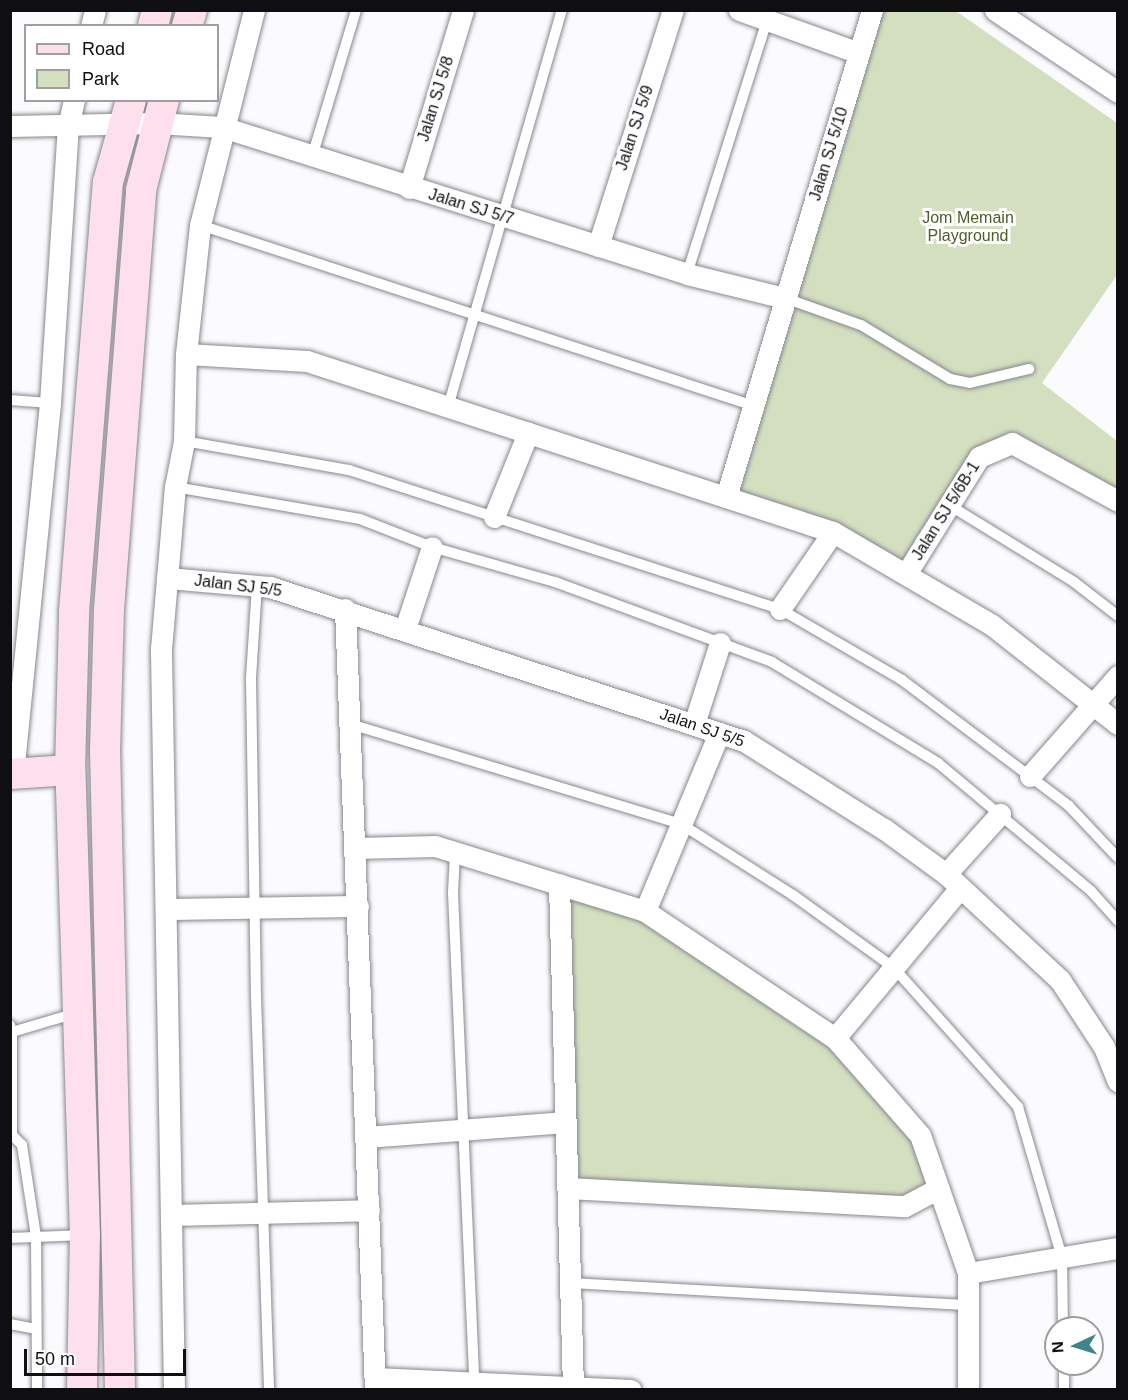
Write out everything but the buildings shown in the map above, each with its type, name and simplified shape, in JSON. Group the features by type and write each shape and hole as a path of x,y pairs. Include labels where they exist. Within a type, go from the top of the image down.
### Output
{"street":[{"path":"174,1389 161,649 175,487 184,441 186,354 200,225 222,127 254,10"},
{"name":"Jalan SJ 5/8","path":"409,188 463,10"},
{"name":"Jalan SJ 5/9","path":"598,246 673,10"},
{"path":"739,10 769,16 859,53"},
{"name":"Jalan SJ 5/10","path":"726,497 872,10"},
{"path":"995,10 1118,92"},
{"path":"70,770 12,774 19,649 50,403 68,126 74,102"},
{"path":"120,1389 105,751 109,609 141,190 160,112"},
{"name":"Jalan SJ 5/7","path":"10,126 68,126 127,113 160,112 222,127 687,274 786,298"},
{"path":"82,1389 85,1235 70,770 74,612 108,182 127,113"},
{"path":"186,354 307,361 833,532 992,625 1118,724"},
{"path":"494,517 528,433"},
{"name":"Jalan SJ 5/6B-1","path":"906,574 979,457 1012,443 1118,501"},
{"path":"780,609 833,532"},
{"path":"405,629 432,547"},
{"name":"Jalan SJ 5/5","path":"167,578 257,585 345,609 744,741 884,829 953,881 1060,980 1104,1047 1118,1081"},
{"path":"345,609 375,1384 474,1383 631,1389"},
{"path":"694,724 720,643"},
{"path":"1030,776 1118,676"},
{"path":"645,911 719,733"},
{"path":"835,1038 893,967 1000,814"},
{"path":"356,848 435,846 645,911 835,1038 920,1135 968,1273 968,1389"},
{"path":"559,884 573,1387"},
{"path":"167,909 254,910 357,906"},
{"path":"366,1137 566,1122"},
{"path":"568,1188 905,1206 939,1188"},
{"path":"171,1215 369,1210"},
{"path":"968,1273 1118,1248"}],"lane":[{"path":"312,157 356,10"},
{"path":"448,407 562,10"},
{"path":"687,274 769,16"},
{"path":"200,225 754,406"},
{"path":"786,298 861,325 950,379 970,383 1029,369"},
{"path":"10,400 50,403"},
{"path":"184,441 348,470 780,609 902,680 1069,806 1118,858"},
{"path":"175,487 360,519 432,547 555,582 772,662 938,764 1091,891 1118,921"},
{"path":"949,505 1064,575 1118,616"},
{"path":"257,585 251,679 254,910 269,1389"},
{"path":"350,724 681,824 793,895 893,967 1018,1107 1062,1257 1063,1316"},
{"path":"455,852 453,893 474,1383"},
{"path":"37,1389 36,1237 21,1145 11,1133 11,1028 78,1012"},
{"path":"10,1238 85,1235"},
{"path":"571,1283 968,1305"},
{"path":"10,1324 36,1329"}],"green space":[{"name":"Jom Memain Playground","path":"876,11 956,11 1117,123 1117,275 1042,383 1117,441 1117,496 1013,439 976,455 906,569 732,493"},
{"path":"562,889 644,913 834,1041 918,1136 934,1186 904,1203 571,1185"}]}
